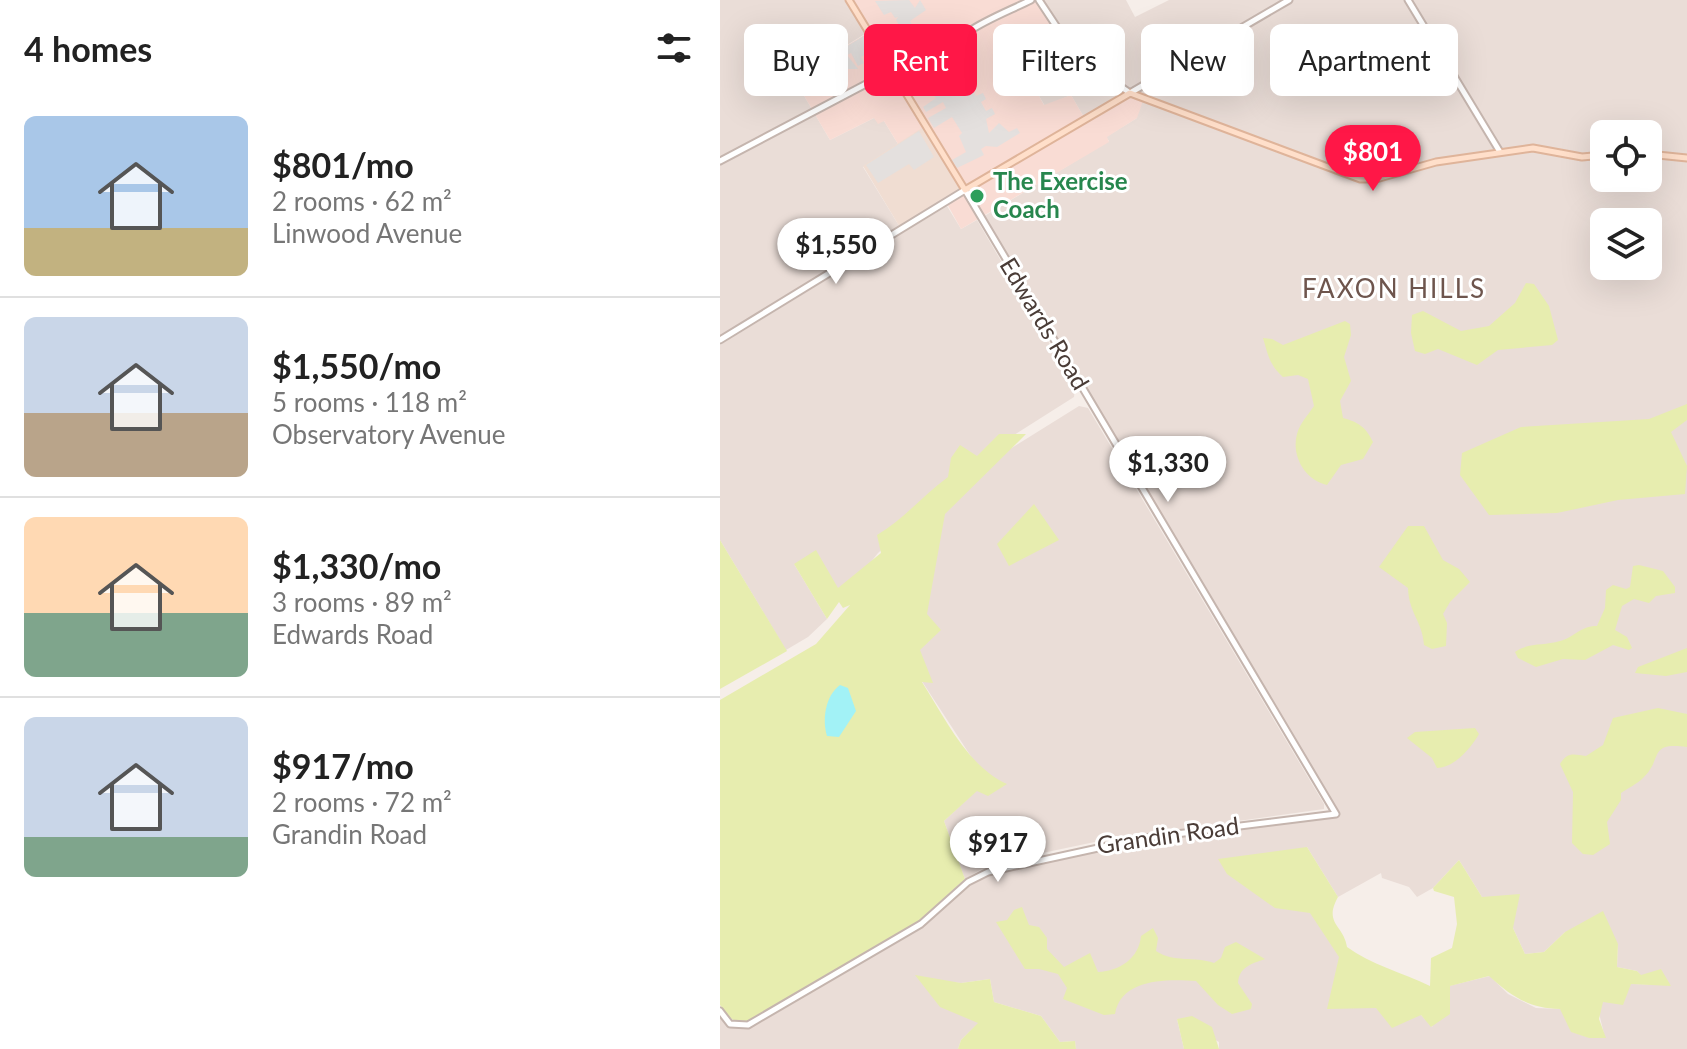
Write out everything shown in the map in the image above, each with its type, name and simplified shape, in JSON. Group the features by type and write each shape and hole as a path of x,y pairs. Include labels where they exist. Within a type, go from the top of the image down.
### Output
{"main road":[{"name":"Edwards Road","path":"849,0 864,25"},
{"path":"965,190 1130,93 1360,179 1376,179 1436,162 1538,147 1590,156"},
{"name":"Edwards Road","path":"907,96 965,190"},
{"path":"1662,155 1687,158"}],"street":[{"path":"977,28 1031,0"},
{"path":"1039,0 1076,56 1130,93 1289,0"},
{"path":"1408,0 1500,152"},
{"path":"720,161 864,85"},
{"path":"720,340 965,190"},
{"name":"Edwards Road","path":"965,190 1336,814"},
{"name":"Grandin Road","path":"720,1011 733,1025 748,1025 921,924 968,882 988,872 1028,861 1159,836 1336,814"}],"shaded area":[{"path":"720,0 849,0 864,25 864,34 848,44 848,24 744,24 744,96 804,96 830,140 874,118 884,121 898,144 863,167 901,229 720,340"},
{"path":"849,0 1039,0 1054,24 993,24 993,96 1039,96 1044,105 1072,96 1085,119 1130,93 1144,98 1137,118 1107,137 1109,142 961,229 946,202 925,127 898,144 884,121 878,124 874,118 830,140 804,96 848,96 848,45 864,35 864,96 977,96 977,24 864,26"},
{"path":"909,0 915,8 920,0 926,10 910,21 912,24 899,24 898,17 895,18 891,12 884,15 875,1"},
{"path":"1039,0 1126,0 1135,17 1169,0 1687,0 1687,1049 1219,1049 1219,1042 1177,1019 1184,1049 1076,1049 1075,1041 1060,1042 1041,1016 994,1002 990,979 961,983 940,981 979,1023 961,1040 958,1049 720,1049 720,1011 730,1024 741,1026 921,924 961,887 988,872 1095,847 1335,814 981,218 1109,141 1106,137 1137,118 1085,119 1072,96 1125,96 1125,24 1028,24","holes":["1307,847 1338,897 1381,873 1382,878 1409,887 1417,897 1433,888 1459,860 1482,897 1513,928 1525,954 1544,952 1565,932 1618,944 1617,967 1637,971 1641,976 1650,974 1670,985 1631,984 1597,1005 1605,1038 1560,1009 1536,1008 1508,994 1490,976 1449,986 1432,1027 1421,1015 1376,1008 1310,912"]},
{"path":"864,36 864,55 861,57 864,63 858,66 851,53 848,54 848,46"},
{"path":"848,56 858,69 848,69"},
{"path":"983,93 986,99 981,102 986,111 992,108 995,114 986,119 989,133 999,123 1009,132 1017,128 1020,133 997,147 986,146 981,149 984,155 957,168 952,160 966,152 959,136 962,133 952,117 934,128 928,118 946,108 943,102 926,112 923,107 936,98 934,96 977,96"},
{"path":"1039,96 1069,96 1045,106"},
{"path":"925,126 965,190 901,229 863,166"},
{"path":"919,131 934,157 914,170 909,164 878,183 866,165"},
{"path":"947,206 961,229 977,220 1075,387 1074,397 987,452 878,553 843,597 794,564 827,619 808,637 786,650 720,540 720,345"},
{"path":"1079,406 1088,408 1324,804 1324,809 1104,840 1033,855 980,870 965,879 944,821 991,777 972,758 899,646 908,538 1010,449"}],"green space":[{"path":"1526,283 1534,284 1549,306 1558,340 1552,345 1498,350 1477,365 1438,349 1425,354 1415,351 1411,333 1412,315 1423,311 1461,331 1489,326 1515,303"},
{"path":"1345,321 1350,324 1351,335 1344,357 1351,381 1340,401 1343,418 1361,426 1373,442 1363,459 1341,465 1327,485 1306,472 1296,451 1298,430 1314,406 1308,379 1298,375 1283,377 1278,373 1263,338 1283,345"},
{"path":"1687,404 1687,420 1671,432 1687,466 1685,494 1618,500 1557,513 1489,515 1460,475 1462,453 1521,427 1649,419"},
{"path":"999,434 1026,434 945,514 927,614 941,630 920,650 933,683 922,682 948,725 980,766 1007,784 988,796 977,791 944,821 965,879 918,922 750,1020 736,1021 720,1005 720,700 816,644 850,605 843,608 839,602 827,619 794,564 816,550 838,588 881,553 877,535 948,477 951,458 960,445 977,456"},
{"path":"1034,504 1059,540 1009,566 997,544"},
{"path":"1408,526 1424,526 1443,560 1459,569 1470,582 1443,614 1447,623 1446,646 1432,649 1424,645 1408,588 1379,567"},
{"path":"720,540 787,651 720,689"},
{"path":"1633,566 1663,571 1675,587 1675,593 1656,596 1649,603 1634,599 1622,606 1615,630 1627,637 1632,648 1629,650 1613,645 1585,660 1563,659 1536,667 1518,658 1515,652 1520,649 1560,641 1597,626 1605,608 1606,590 1613,585 1626,589 1630,587"},
{"path":"1687,648 1687,672 1666,676 1635,673 1638,667"},
{"path":"1658,708 1687,714 1687,747 1661,749 1643,778 1621,793 1621,800 1607,822 1610,844 1593,855 1583,854 1572,843 1573,792 1560,764 1568,756 1586,756 1603,745 1613,718"},
{"path":"1475,728 1479,734 1461,756 1450,765 1437,768 1432,758 1407,738 1415,732"},
{"path":"1307,847 1338,897 1333,919 1347,947 1430,986 1431,958 1452,948 1457,924 1454,897 1433,888 1459,860 1482,897 1520,894 1513,928 1525,954 1544,952 1565,932 1603,911 1618,944 1617,967 1637,971 1641,975 1661,969 1671,986 1631,984 1623,1005 1603,1002 1599,1019 1606,1038 1589,1038 1571,1032 1560,1009 1522,1000 1489,976 1450,986 1450,1014 1431,1027 1421,1015 1392,1028 1376,1008 1327,1009 1339,957 1310,913 1275,908 1227,874 1218,859"},
{"path":"1022,907 1029,925 1039,927 1047,938 1047,949 1064,967 1090,953 1098,972 1121,966 1137,951 1141,936 1153,928 1158,938 1156,951 1177,958 1214,963 1221,958 1225,947 1236,942 1265,959 1247,967 1239,978 1238,983 1252,1004 1251,1009 1232,1014 1218,1005 1196,981 1185,980 1160,981 1136,987 1119,1002 1115,1014 1104,1015 1063,999 1067,988 1058,974 1025,969 996,922 1007,920 1014,910"},
{"path":"915,975 961,983 990,979 994,1002 1041,1016 1060,1042 1075,1041 1076,1049 958,1049 961,1040 978,1023 940,1007"},
{"path":"1192,1016 1212,1027 1219,1049 1184,1049 1177,1019"}],"water":[{"path":"840,685 848,688 856,711 839,737 827,736 826,709 831,695"}],"place":[{"name":"The Exercise Coach","path":"977,196"}],"district":[{"name":"FAXON HILLS","path":"1394,289"}]}
